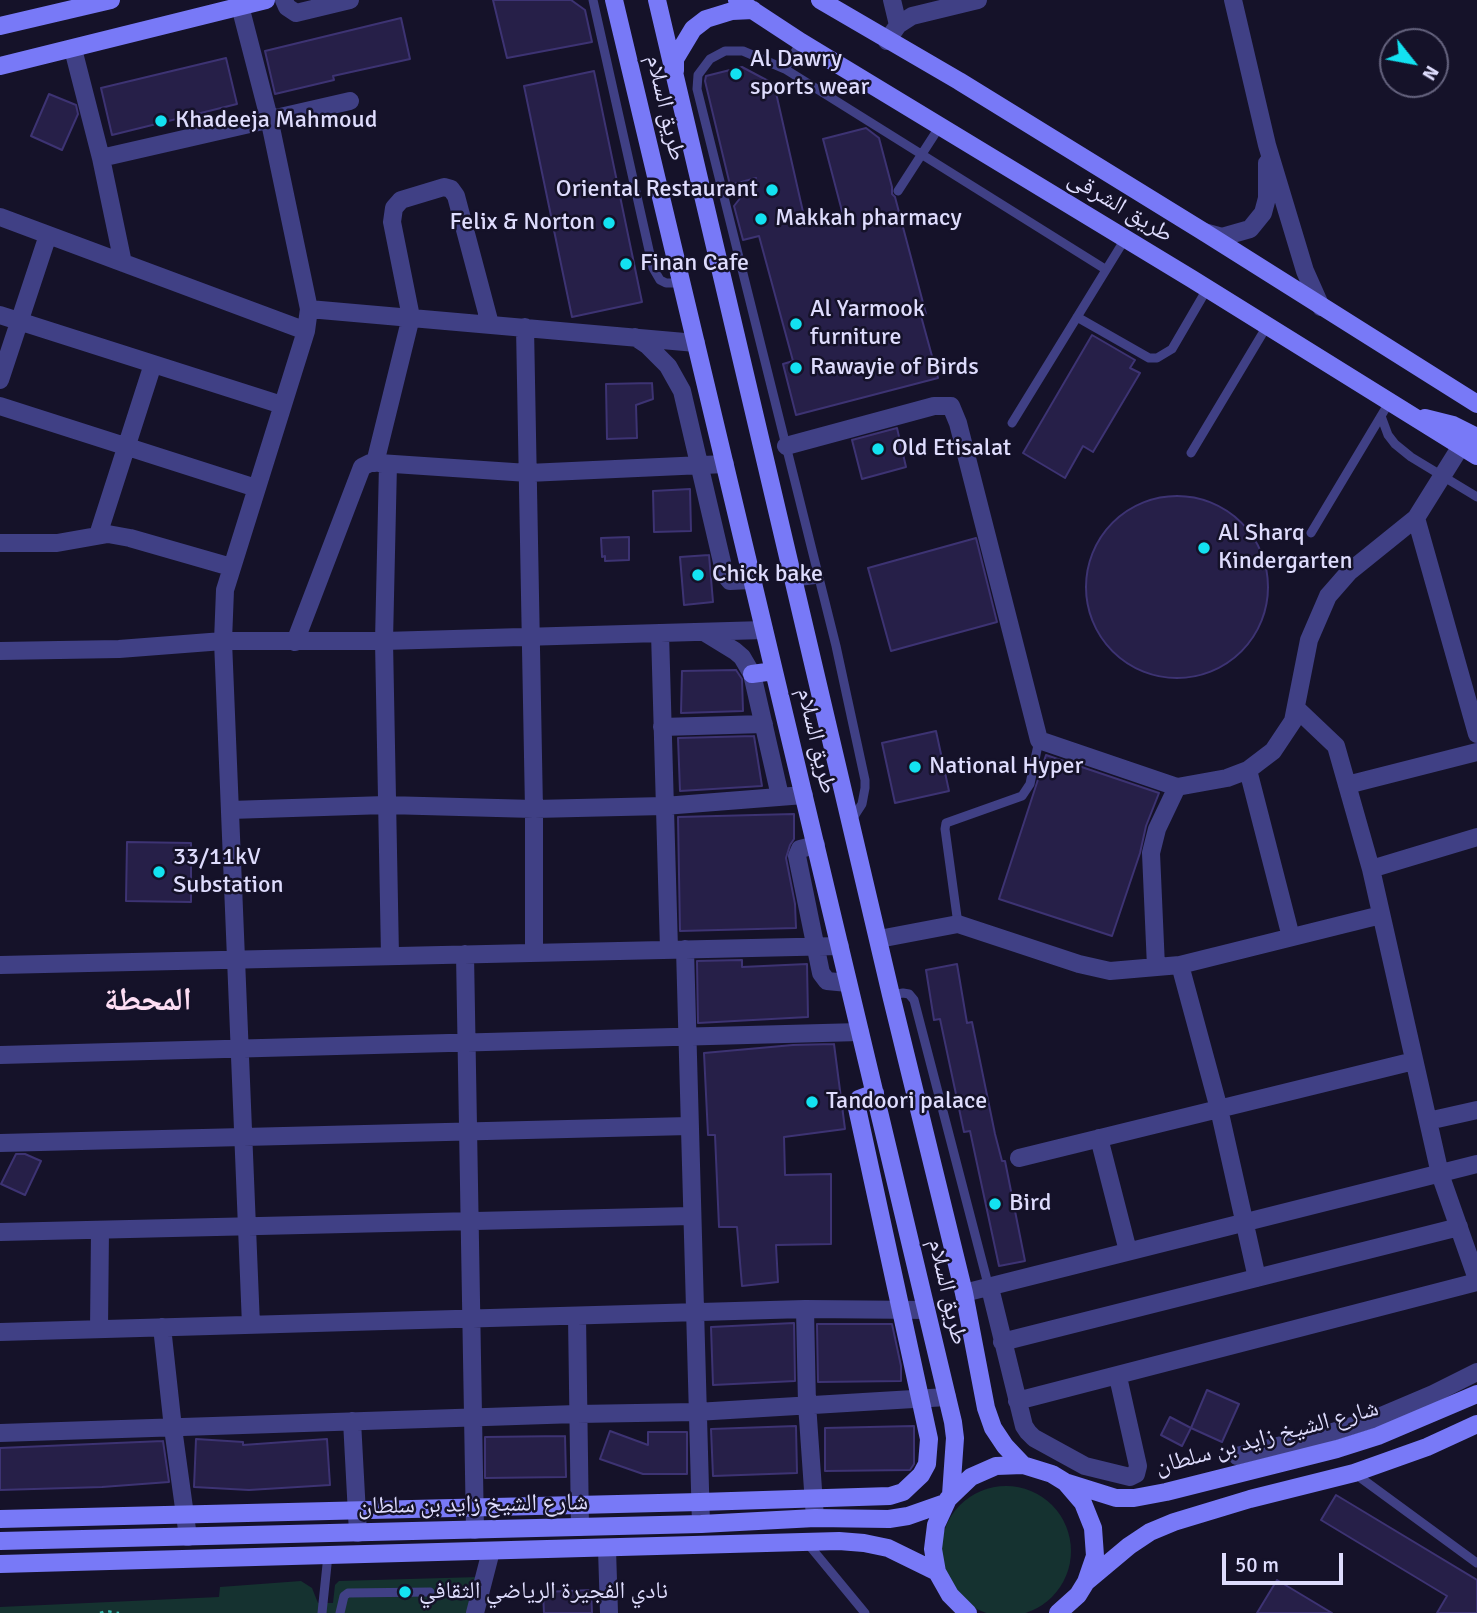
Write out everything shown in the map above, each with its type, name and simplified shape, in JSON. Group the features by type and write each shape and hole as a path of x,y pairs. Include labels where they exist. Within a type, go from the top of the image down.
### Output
{"main road":[{"path":"0,26 83,3 111,0"},
{"path":"0,66 266,0"},
{"name":"طريق السلام","path":"657,0 880,939 891,995 964,1293 986,1408 993,1428 1023,1465"},
{"name":"طريق الشرقى","path":"820,0 959,81 1477,404"},
{"name":"طريق السلام","path":"614,2 947,1397 955,1438 948,1499 936,1525 933,1549 937,1573"},
{"path":"675,78 675,59 682,43 693,29 706,19 745,5"},
{"name":"طريق الشرقى","path":"745,5 801,42 1267,326 1385,409 1412,415 1469,442 1477,456"},
{"path":"752,674 774,671"},
{"path":"0,1519 699,1502 890,1496 902,1492 922,1475 930,1451 857,1108 859,1099 875,1093"},
{"name":"شارع الشيخ زايد بن سلطان","path":"0,1541 701,1524 815,1518 889,1519 908,1516 948,1499 971,1477 996,1466 1023,1465 1045,1471 1065,1482 1101,1495 1134,1498 1271,1457 1337,1449 1376,1427 1472,1396"},
{"path":"1063,1611 1086,1582 1150,1532 1174,1522 1395,1459 1477,1424"},
{"path":"1376,1427 1384,1453 1395,1459"},
{"path":"1337,1449 1344,1454 1347,1461 1347,1474"},
{"path":"1065,1482 1083,1503 1093,1528 1094,1556 1086,1582"},
{"name":"شارع الشيخ زايد بن سلطان","path":"0,1564 807,1542 864,1543 888,1548 937,1573"},
{"path":"937,1573 950,1595 968,1613"}],"street":[{"path":"284,0 287,7 296,13 350,0"},
{"path":"892,0 898,25"},
{"path":"887,41 898,25 920,13 978,0"},
{"path":"1233,0 1267,145 1305,271 1321,307"},
{"path":"240,6 269,118 309,309 306,331 225,590 223,640 251,1325"},
{"path":"73,49 123,263"},
{"path":"100,158 350,101"},
{"path":"1204,232 1222,237 1250,229 1264,213 1267,198 1267,145"},
{"path":"390,956 382,464 411,317 392,222 392,214 401,200 444,187 456,196 490,324"},
{"path":"0,217 306,331"},
{"path":"0,380 48,234"},
{"path":"309,309 696,343"},
{"path":"0,315 282,405"},
{"path":"525,327 534,953"},
{"path":"635,337 658,355 676,378 682,391 725,575 730,581 752,580"},
{"path":"97,535 153,364"},
{"path":"0,406 256,488"},
{"path":"786,446 934,406 951,406 958,423 1039,740 1177,787 1227,778 1248,770 1273,751 1287,733 1297,709 1309,640 1328,596 1349,572 1416,518 1442,476 1469,442"},
{"path":"295,642 362,467 370,463 528,472 725,464"},
{"path":"1416,518 1472,696 1477,734"},
{"path":"0,543 50,544 97,535 119,535 231,567"},
{"path":"0,651 119,649 223,640 384,641 764,630"},
{"path":"704,632 742,657 752,674 780,796"},
{"path":"660,633 664,806 687,1035 701,1524"},
{"path":"1017,1401 1118,1377 1477,1281 1472,1251 1459,1227 1440,1174 1371,869 1336,746 1297,709"},
{"path":"662,727 764,724"},
{"path":"1347,785 1477,752"},
{"path":"1248,770 1291,937"},
{"path":"1156,967 1151,853 1157,829 1177,787"},
{"path":"230,810 386,805 534,809 664,806 804,795"},
{"path":"1371,869 1477,837"},
{"path":"816,845 800,849 797,856 815,945 823,977 832,983 848,983"},
{"path":"880,939 958,924 1094,969 1110,971 1180,965 1381,915"},
{"path":"0,965 840,946"},
{"path":"465,954 475,1530"},
{"path":"1180,965 1219,1109 1257,1278"},
{"path":"0,1055 860,1032"},
{"path":"1019,1158 1414,1061"},
{"path":"1428,1121 1477,1110"},
{"path":"0,1143 689,1126"},
{"path":"1099,1138 1128,1251"},
{"path":"964,1293 1477,1164"},
{"path":"0,1232 691,1216"},
{"path":"1002,1342 1459,1227"},
{"path":"99,1329 100,1230"},
{"path":"989,1288 1024,1426 1034,1438 1085,1466 1130,1477 1136,1474 1138,1466 1118,1377"},
{"path":"805,1309 807,1404 815,1518"},
{"path":"0,1332 805,1309 926,1310"},
{"path":"577,1315 580,1527"},
{"path":"162,1327 188,1537"},
{"path":"1237,1456 1271,1457 1323,1435 1376,1427 1469,1376 1472,1396"},
{"path":"0,1433 696,1412 947,1397"},
{"path":"352,1421 358,1533"},
{"path":"607,1549 609,1613"},
{"path":"475,1613 491,1551"}],"lane":[{"path":"593,0 655,275 666,283 682,283"},
{"path":"785,69 801,42"},
{"path":"851,821 862,804 865,788 859,752 819,579 697,89 698,75 710,59 725,51 743,51 785,69 1105,269"},
{"path":"609,66 629,61"},
{"path":"898,191 940,126"},
{"path":"688,135 708,134"},
{"path":"636,192 659,187"},
{"path":"1012,423 1125,239"},
{"path":"719,261 739,257"},
{"path":"1077,317 1149,358 1157,358 1171,349 1208,289"},
{"path":"734,327 755,323"},
{"path":"1191,453 1267,326"},
{"path":"1385,409 1388,435 1395,444 1477,497"},
{"path":"1311,533 1385,409"},
{"path":"764,453 786,446"},
{"path":"795,582 819,579"},
{"path":"958,924 946,823 1022,796 1030,784 1039,740"},
{"path":"836,758 859,752"},
{"path":"891,995 903,992 914,1000 989,1288"},
{"path":"1347,1474 1477,1563"},
{"path":"807,1542 865,1613"},
{"path":"322,1613 328,1555"},
{"path":"340,1613 344,1596 348,1593 430,1592"}],"path":[{"path":"100,1613 119,1613"}],"green space":[{"path":"1006,1486 1031,1491 1052,1505 1066,1526 1071,1551 1066,1576 1052,1597 1031,1611 1006,1616 981,1611 960,1597 946,1576 941,1551 946,1526 960,1505 981,1491"},
{"name":"نادي الفجيرة الرياضي الثقافي","path":"479,1577 470,1613 0,1613 0,1607 219,1597 220,1587 301,1581 312,1588 318,1603 333,1603 335,1585 339,1581"}],"building":[{"path":"493,0 571,0 585,10 592,42 507,58"},
{"path":"401,18 410,59 333,76 334,80 275,94 265,51"},
{"path":"226,58 237,104 112,135 101,88"},
{"path":"742,67 774,84 806,225 843,215 823,139 866,128 879,138 926,314 921,316 938,378 796,415 783,364 793,361 759,236 743,240 734,206 756,178 730,185 705,81 706,76"},
{"path":"594,71 642,302 572,317 524,86"},
{"path":"49,94 76,105 78,114 62,150 31,136"},
{"path":"1092,335 1135,360 1130,368 1140,373 1093,452 1083,446 1065,478 1023,453"},
{"path":"652,383 653,399 636,405 637,438 607,439 606,384"},
{"name":"Old Etisalat","path":"897,428 906,467 862,479 852,440"},
{"path":"690,489 691,531 654,532 653,491"},
{"path":"1177,496 1212,503 1228,511 1241,523 1253,536 1261,552 1268,587 1261,622 1253,638 1241,651 1228,663 1212,671 1177,678 1142,671 1126,663 1113,651 1101,638 1093,622 1086,587 1093,552 1101,536 1113,523 1126,511 1142,503"},
{"path":"629,537 629,560 605,561 605,556 602,557 601,538"},
{"path":"976,538 997,622 891,651 868,568"},
{"path":"709,555 713,602 684,605 680,557"},
{"path":"736,670 742,679 743,711 681,713 682,671"},
{"name":"National Hyper","path":"936,731 949,791 895,803 882,743"},
{"path":"754,736 762,786 680,791 678,738"},
{"path":"1046,755 1159,793 1112,936 999,899"},
{"path":"794,814 794,839 786,858 795,904 796,928 680,931 678,817"},
{"name":"33/11kV Substation","path":"127,842 191,843 191,902 126,901"},
{"path":"742,960 742,967 807,964 808,1017 698,1023 697,961"},
{"path":"957,964 967,1023 972,1022 995,1134 1002,1161 1005,1161 1025,1261 999,1266 970,1131 964,1132 940,1019 934,1020 926,970"},
{"path":"834,1044 845,1129 784,1137 785,1175 831,1174 831,1244 776,1245 778,1282 742,1286 737,1227 719,1227 715,1135 708,1135 704,1053"},
{"path":"16,1154 25,1154 41,1161 25,1195 1,1184"},
{"path":"794,1323 795,1381 713,1385 711,1327"},
{"path":"817,1324 892,1324 901,1366 901,1381 818,1382"},
{"path":"1207,1390 1239,1404 1222,1442 1191,1428"},
{"path":"1170,1417 1191,1428 1182,1446 1161,1435"},
{"path":"796,1426 797,1473 713,1476 711,1429"},
{"path":"914,1426 914,1464 910,1470 825,1471 825,1428"},
{"path":"610,1431 648,1445 648,1432 687,1432 687,1474 643,1474 600,1459"},
{"path":"565,1436 566,1477 485,1478 485,1437"},
{"path":"196,1439 243,1442 243,1445 327,1439 330,1485 249,1490 194,1487"},
{"path":"163,1441 169,1482 0,1490 0,1448"},
{"path":"1336,1495 1477,1580 1477,1613 1437,1613 1447,1596 1321,1520"},
{"path":"1277,1580 1332,1613 1257,1613"},
{"path":"591,1590 592,1613 544,1613 543,1592"}],"place":[{"name":"Al Dawry sports wear","path":"736,74"},
{"name":"Khadeeja Mahmoud","path":"161,121"},
{"name":"Oriental Restaurant","path":"772,190"},
{"name":"Makkah pharmacy","path":"761,219"},
{"name":"Felix & Norton","path":"609,223"},
{"name":"Finan Cafe","path":"626,264"},
{"name":"Al Yarmook furniture","path":"796,324"},
{"name":"Rawayie of Birds","path":"796,368"},
{"name":"Old Etisalat","path":"878,449"},
{"name":"Al Sharq Kindergarten","path":"1204,548"},
{"name":"Chick bake","path":"698,575"},
{"name":"National Hyper","path":"915,767"},
{"name":"33/11kV Substation","path":"159,872"},
{"name":"Tandoori palace","path":"812,1102"},
{"name":"Bird","path":"995,1204"},
{"name":"نادي الفجيرة الرياضي الثقافي","path":"405,1592"}],"district":[{"name":"المحطة","path":"148,1002"}]}
